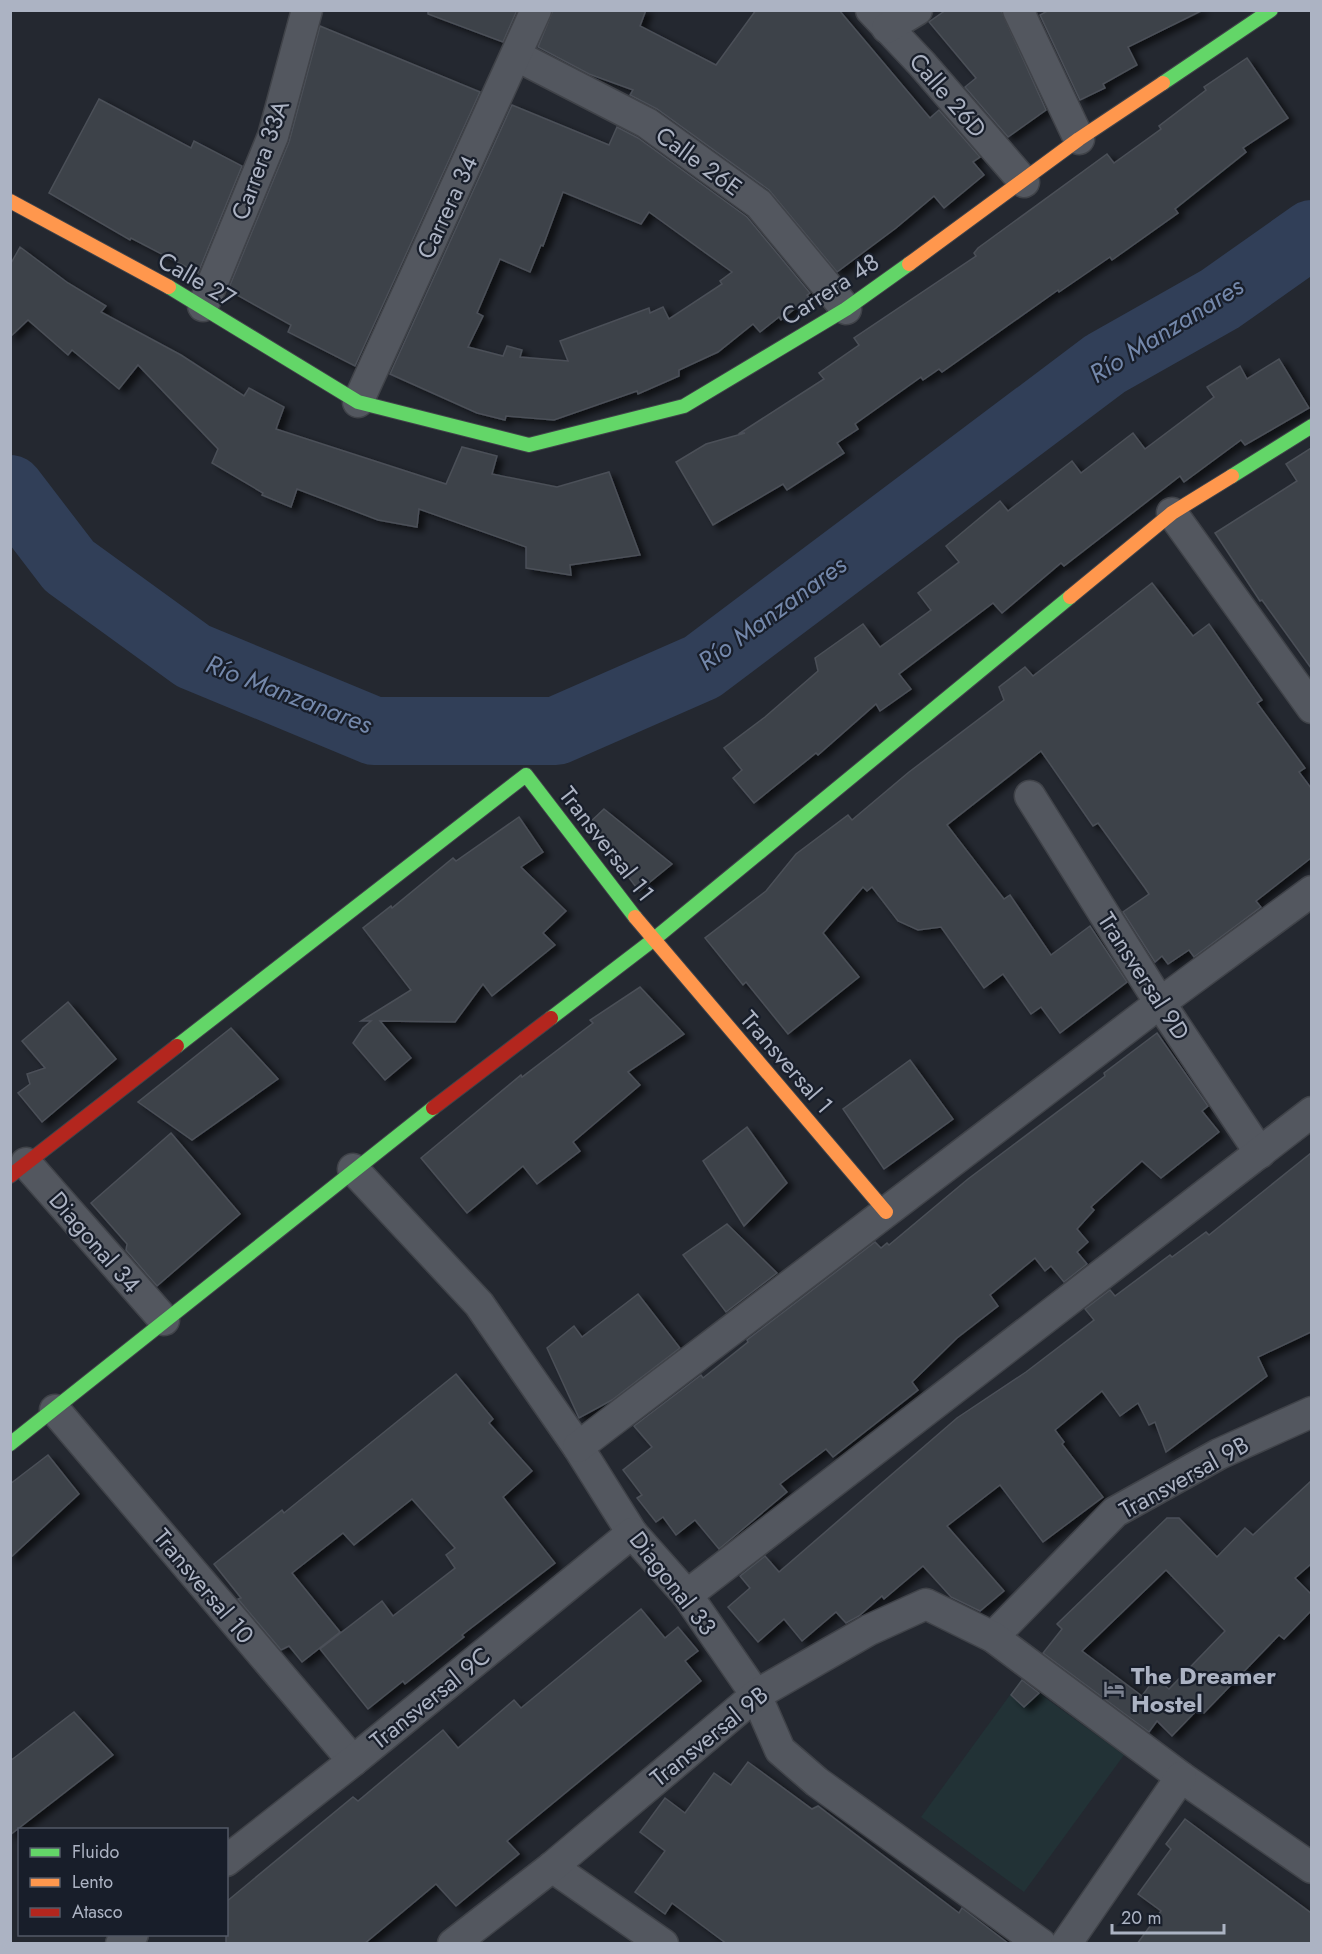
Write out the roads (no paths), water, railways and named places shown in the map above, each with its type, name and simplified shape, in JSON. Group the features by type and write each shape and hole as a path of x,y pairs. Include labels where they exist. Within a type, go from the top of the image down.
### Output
{"street":[{"name":"Carrera 33A","path":"202,306 273,136 307,10"},
{"name":"Carrera 34","path":"358,402 536,10"},
{"path":"879,19 917,10"},
{"path":"1018,10 1079,139"},
{"name":"Carrera 48","path":"358,402 529,445 684,406 846,309 1024,182 1079,139 1271,10"},
{"name":"Calle 26D","path":"879,19 922,64 1024,182"},
{"name":"Calle 26E","path":"517,56 647,123 759,204 846,309"},
{"name":"Calle 27","path":"10,201 202,306 358,402"},
{"path":"10,1444 353,1169 653,940 1172,513 1311,426"},
{"path":"1172,513 1311,708"},
{"name":"Transversal 11","path":"18,1169 526,775 653,940"},
{"name":"Transversal 9D","path":"1030,796 1160,1003 1260,1153"},
{"path":"578,1447 1160,1003 1311,891"},
{"name":"Transversal 1","path":"653,940 886,1212"},
{"path":"687,1595 1311,1112"},
{"name":"Diagonal 34","path":"18,1169 164,1320"},
{"name":"Diagonal 33","path":"353,1169 479,1304 578,1447 632,1533 687,1595 756,1695 780,1750 817,1782 1041,1944"},
{"name":"Transversal 10","path":"55,1410 353,1761"},
{"name":"Transversal 9B","path":"993,1637 1115,1512 1220,1454 1311,1412"},
{"name":"Transversal 9C","path":"228,1859 353,1761 632,1533"},
{"name":"Transversal 9B","path":"453,1944 552,1867 756,1695 869,1630 926,1604 993,1637 1181,1777 1311,1868"},
{"path":"1066,1944 1181,1777"},
{"path":"552,1867 663,1944"}],"waterway":[{"name":"Río Manzanares","path":"10,489 69,566 193,656 374,731 556,731 702,667 1105,364 1220,299 1312,234"}],"place":[{"name":"The Dreamer Hostel","path":"1114,1689"}]}
